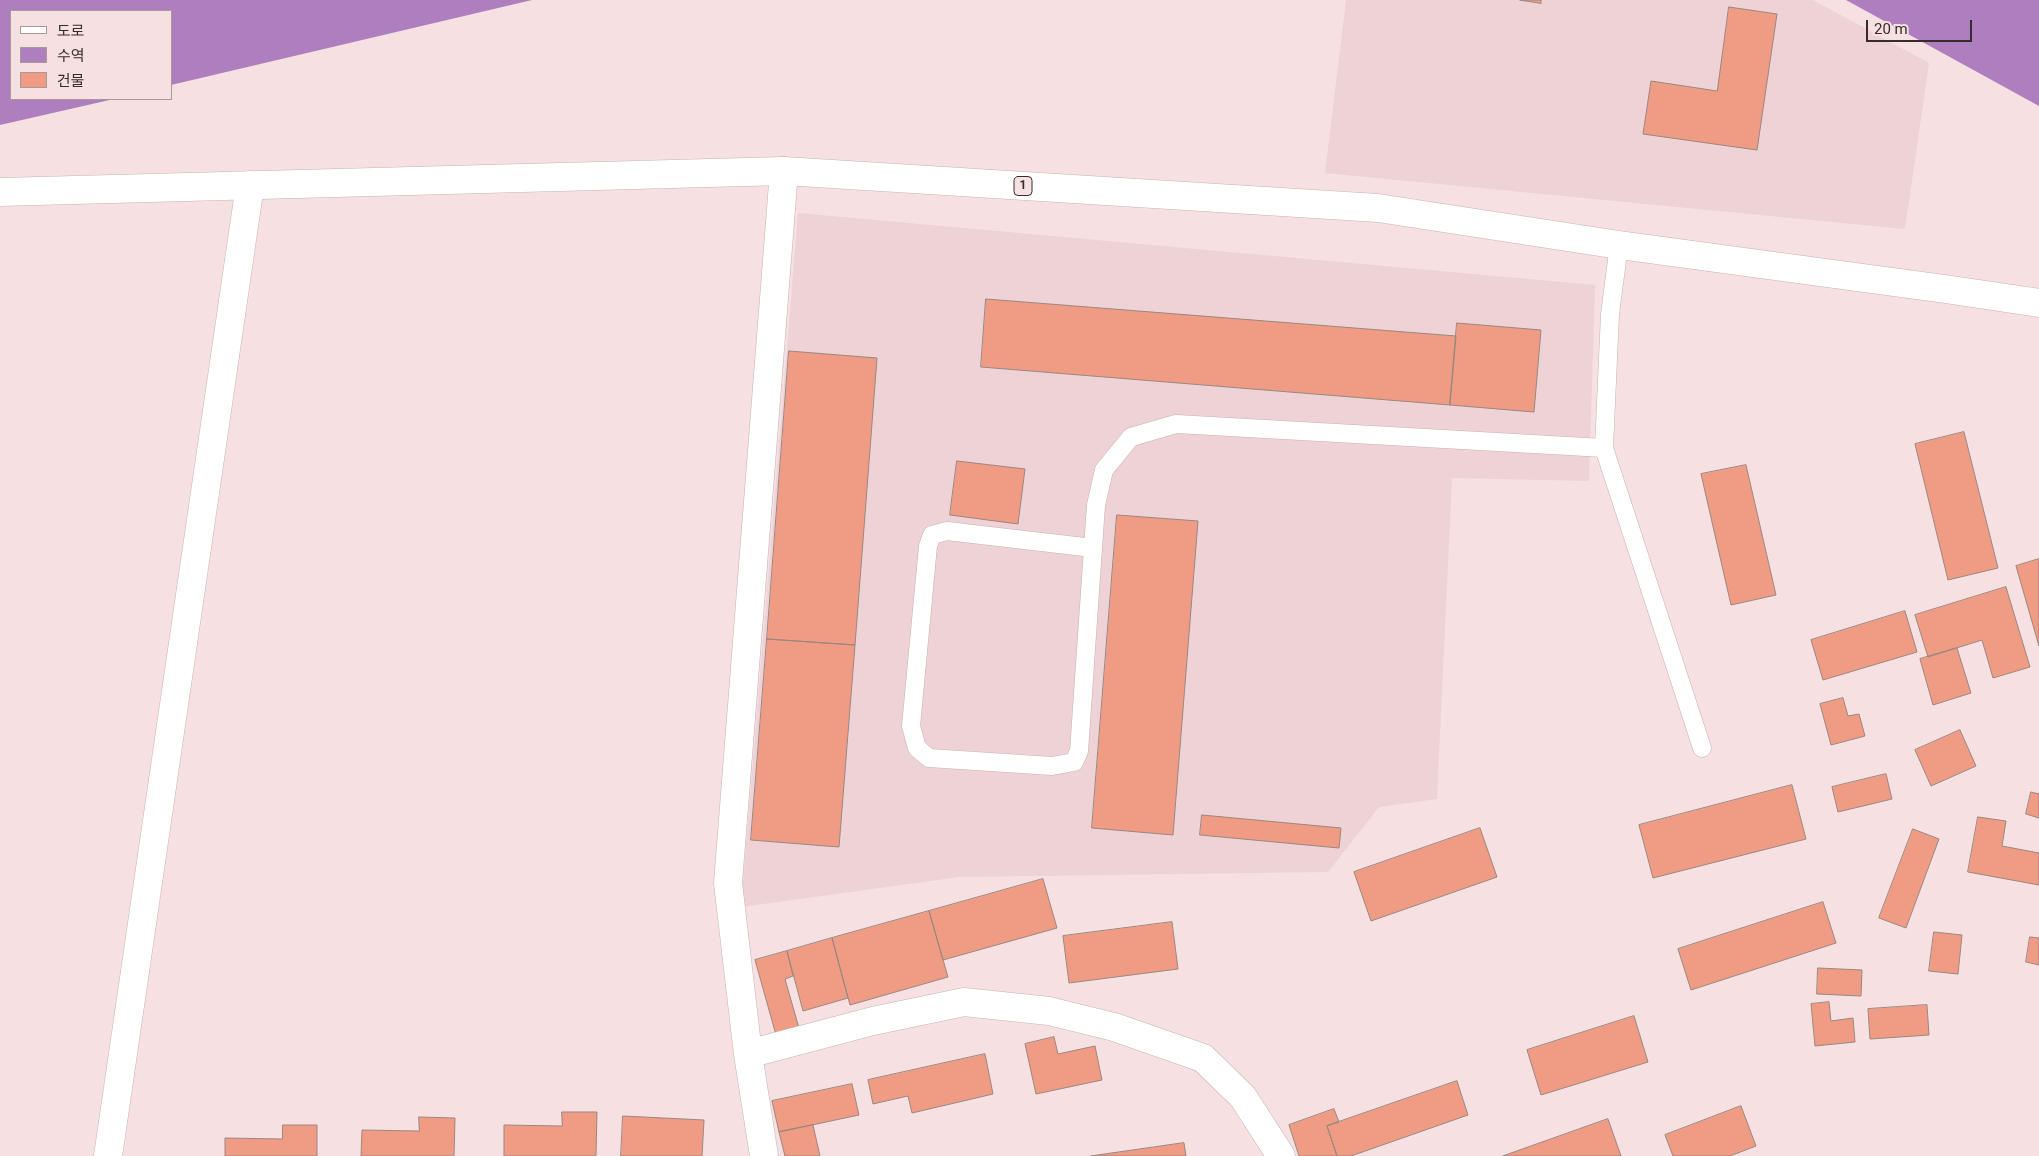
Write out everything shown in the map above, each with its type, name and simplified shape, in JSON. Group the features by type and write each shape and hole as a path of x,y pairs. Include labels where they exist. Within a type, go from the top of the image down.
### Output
{"street":[{"name":"1","path":"0,192 784,171 1378,208 1619,245 1945,288 2039,303"},
{"path":"764,1156 748,1054 728,882 784,171"},
{"path":"108,1156 250,185"},
{"path":"748,1054 873,1021 964,1002 1049,1011 1114,1027 1203,1058 1243,1097 1281,1156"}],"lane":[{"path":"1619,245 1610,314 1604,448 1702,748"},
{"path":"1092,548 947,531 932,535 928,546 911,726 917,748 929,758 1052,766 1074,762 1079,751 1096,505 1104,470 1131,437 1176,424 1604,448"}],"shaded area":[{"path":"1346,0 1813,0 1929,63 1905,229 1325,173"},
{"path":"798,213 1595,285 1589,481 1452,478 1437,799 1379,807 1328,872 960,877 741,907"}],"water":[{"path":"0,0 532,0 172,85 172,10 10,10 10,100 110,100 0,125"},
{"path":"1846,0 2039,0 2039,106"}],"building":[{"path":"1520,0 1541,0 1541,3"},
{"path":"1729,7 1777,14 1757,150 1643,134 1651,81 1717,91"},
{"path":"986,299 1456,336 1450,405 981,367"},
{"path":"1457,323 1541,330 1534,412 1450,405"},
{"path":"789,351 877,358 855,645 767,639"},
{"path":"1964,432 1998,568 1948,580 1915,444"},
{"path":"957,461 1025,469 1018,524 950,515"},
{"path":"1746,465 1776,595 1731,605 1701,474"},
{"path":"1117,515 1198,521 1173,835 1092,828"},
{"path":"2039,559 2039,646 2016,566"},
{"path":"2006,587 2030,667 1993,678 1982,640 1928,657 1915,615"},
{"path":"1905,611 1917,652 1823,680 1811,640"},
{"path":"767,639 855,645 839,847 751,840"},
{"path":"1957,648 1971,693 1933,705 1920,659"},
{"path":"1843,698 1848,716 1859,714 1865,736 1831,745 1820,704"},
{"path":"1960,730 1976,766 1931,786 1915,750"},
{"path":"1886,774 1892,799 1838,812 1832,787"},
{"path":"1792,785 1806,839 1653,878 1639,825"},
{"path":"2031,792 2039,794 2039,818 2026,814"},
{"path":"1202,815 1341,828 1339,848 1200,835"},
{"path":"1978,817 2006,821 2002,846 2039,853 2039,885 1968,872"},
{"path":"1480,828 1497,877 1371,921 1354,872"},
{"path":"1913,829 1939,839 1906,928 1879,918"},
{"path":"1043,879 1057,928 943,960 929,911"},
{"path":"1823,902 1836,943 1691,990 1678,949"},
{"path":"929,911 948,977 850,1005 832,938"},
{"path":"1172,922 1178,969 1069,983 1063,936"},
{"path":"1934,932 1962,935 1958,974 1929,971"},
{"path":"2030,937 2039,938 2039,965 2026,962"},
{"path":"832,938 848,998 803,1011 787,951"},
{"path":"787,951 793,976 785,979 799,1028 776,1035 755,960"},
{"path":"1818,968 1862,970 1861,996 1817,994"},
{"path":"1829,1002 1831,1021 1853,1018 1855,1042 1815,1046 1811,1004"},
{"path":"1927,1005 1929,1035 1870,1039 1868,1009"},
{"path":"1634,1016 1648,1062 1541,1095 1527,1050"},
{"path":"1054,1037 1058,1054 1095,1046 1102,1080 1036,1094 1025,1044"},
{"path":"985,1054 993,1094 912,1113 908,1096 873,1104 868,1080"},
{"path":"1457,1081 1468,1115 1351,1156 1337,1156 1327,1126"},
{"path":"852,1084 859,1115 779,1132 772,1101"},
{"path":"1741,1106 1756,1146 1730,1156 1673,1156 1665,1135"},
{"path":"1334,1109 1339,1122 1327,1126 1337,1156 1299,1156 1289,1125"},
{"path":"562,1112 597,1112 596,1156 504,1156 504,1125 562,1126"},
{"path":"623,1116 704,1120 702,1156 621,1156"},
{"path":"419,1117 455,1118 454,1156 361,1156 362,1130 419,1131"},
{"path":"1608,1119 1621,1156 1503,1156"},
{"path":"283,1125 317,1125 317,1156 225,1156 225,1138 282,1139"},
{"path":"813,1125 820,1156 785,1156 779,1132"},
{"path":"1184,1143 1186,1156 1091,1156"}]}
